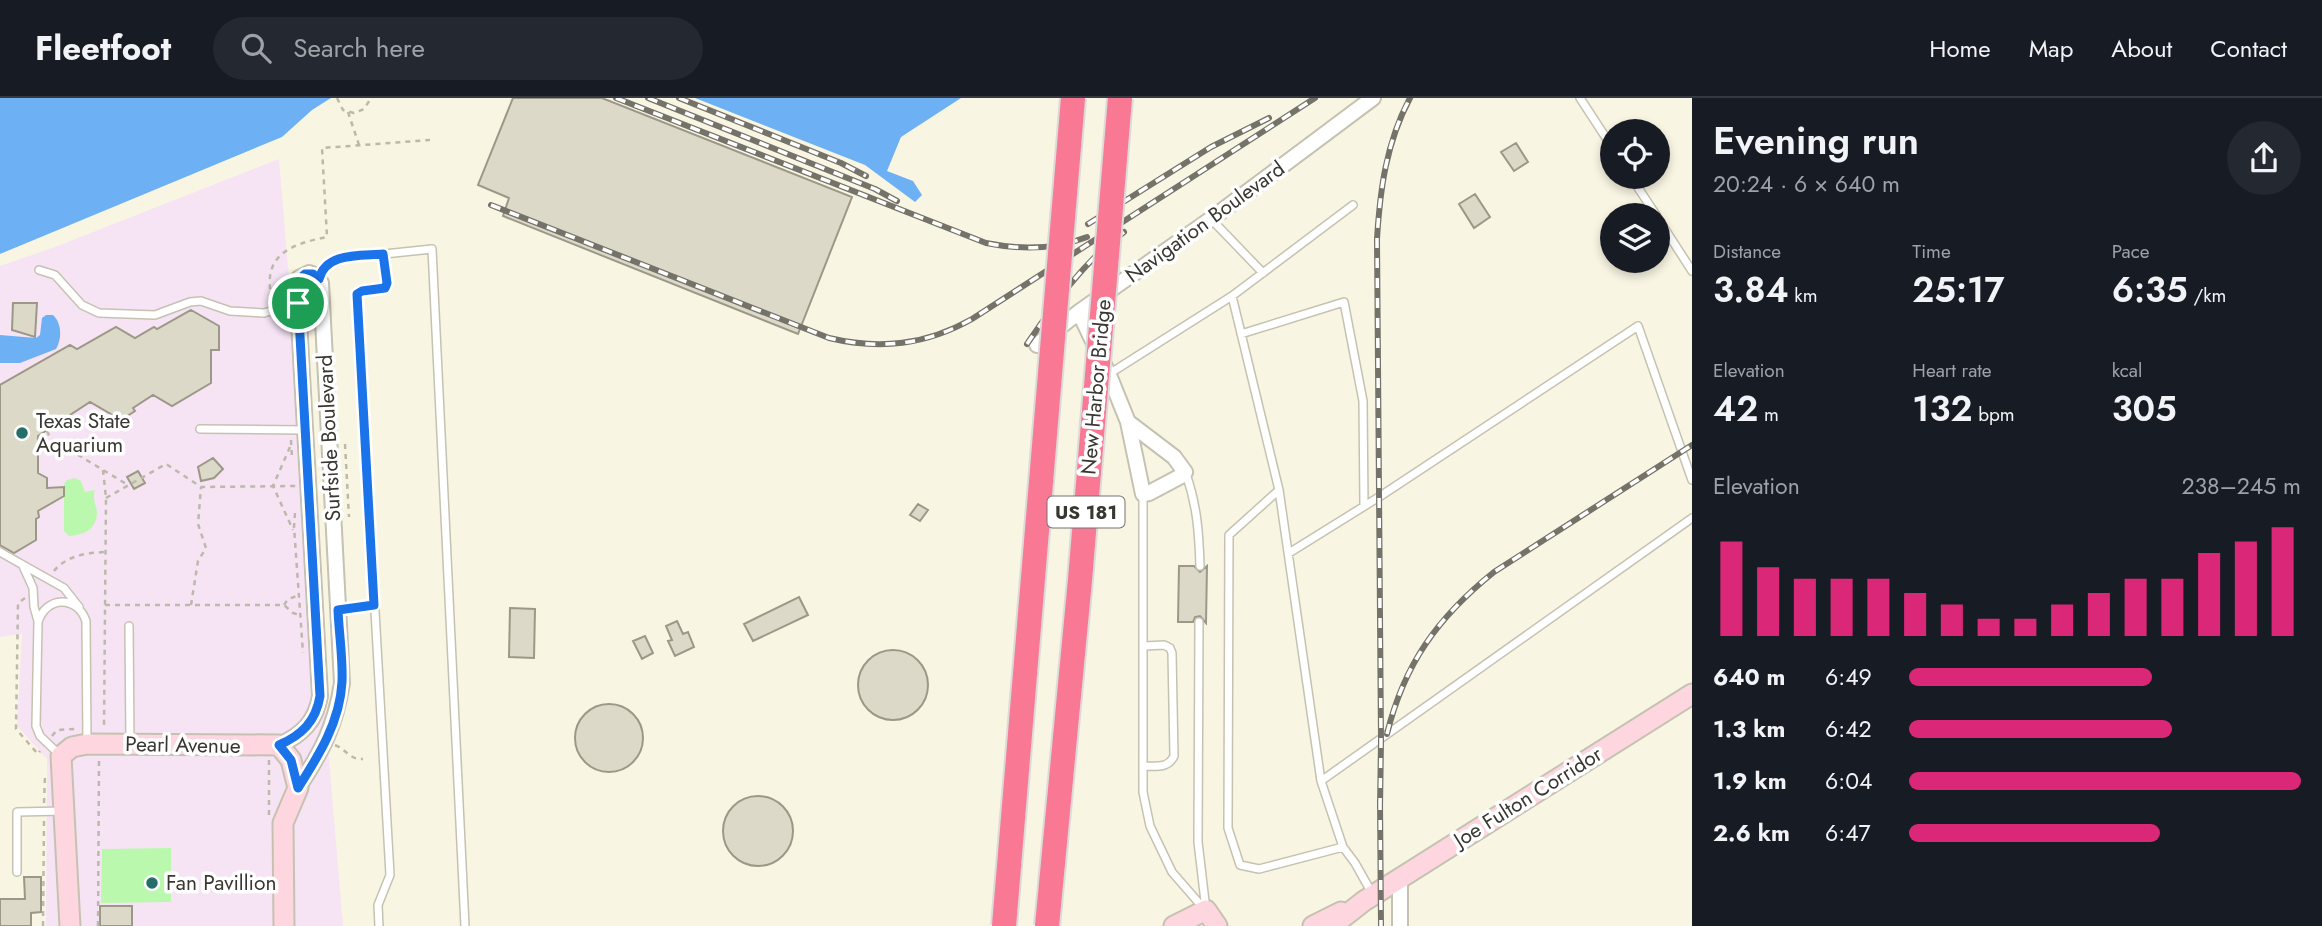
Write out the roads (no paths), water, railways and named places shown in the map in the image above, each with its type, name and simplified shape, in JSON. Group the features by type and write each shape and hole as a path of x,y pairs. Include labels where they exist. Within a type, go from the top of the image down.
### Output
{"highway":[{"name":"US 181","path":"1004,926 1073,98"},
{"name":"New Harbor Bridge","path":"1047,926 1082,566 1120,98"}],"street":[{"name":"Navigation Boulevard","path":"1037,345 1373,98"},
{"name":"Surfside Boulevard","path":"273,751 301,734 308,726 320,696 298,430 299,278 309,273 319,279 342,683 334,723 298,788 283,823 284,926"},
{"path":"1079,312 1128,422 1143,494 1181,477 1185,472 1174,457 1128,422"},
{"name":"Joe Fulton Corridor","path":"1332,926 1400,878 1692,694"},
{"path":"70,926 65,810 53,757 72,747 86,734"},
{"name":"Pearl Avenue","path":"86,734 130,745 273,751"},
{"path":"273,751 291,760 298,788"},
{"path":"1400,878 1400,926"},
{"name":"Joe Fulton Corridor","path":"1313,926 1369,898"},
{"path":"1174,926 1211,918"}],"lane":[{"path":"1580,98 1600,129"},
{"path":"1109,375 1232,296 1353,205"},
{"path":"1211,219 1264,273"},
{"path":"1670,236 1692,271"},
{"path":"319,279 321,270 327,263 337,259 432,249 465,926"},
{"path":"379,926 378,905 390,876 357,294 385,288 387,283 383,254"},
{"path":"38,270 55,275 77,301 99,313 155,314 201,301 230,311 264,313 298,303"},
{"path":"1232,296 1279,490 1321,782 1343,847 1355,863 1369,898"},
{"path":"1241,334 1344,302 1363,401 1364,506"},
{"path":"1289,553 1638,326 1692,480"},
{"path":"200,429 298,430"},
{"path":"1185,472 1197,514 1200,566"},
{"path":"1279,490 1229,535 1228,828 1240,865 1259,869 1343,847"},
{"path":"1143,494 1143,766 1147,814 1158,845 1172,872 1211,918"},
{"path":"1321,782 1692,518"},
{"path":"0,552 64,588 86,621 86,734"},
{"path":"23,565 33,588 38,622"},
{"path":"53,757 36,726 38,622 40,615 51,604 66,601 79,608"},
{"path":"338,610 374,605"},
{"path":"1199,622 1198,842 1211,918"},
{"path":"129,626 130,745"},
{"path":"1143,766 1162,766 1172,762 1174,756 1172,653 1170,648 1164,645 1144,646"},
{"path":"17,872 17,812 65,810"}],"water":[{"path":"0,98 331,98 312,110 282,137 0,254"},
{"path":"695,98 961,98 901,137 887,171 913,181 922,195 915,202 865,165"},
{"path":"53,315 59,327 60,336 56,349 20,363 0,363 0,335 36,338 40,335 42,318"}],"railway":[{"path":"616,98 986,243 1037,248 1087,237"},
{"path":"648,98 875,189 897,201"},
{"path":"679,98 841,163 866,176"},
{"path":"491,205 829,338 866,344 902,343 937,335 972,319 1315,98"},
{"path":"1380,808 1377,239 1380,203 1390,149 1410,98"},
{"path":"1088,224 1211,147 1269,118"},
{"path":"1027,344 1059,298 1095,256 1124,232"},
{"path":"1387,734 1403,685 1414,664 1456,606 1494,572 1692,445"},
{"path":"1380,800 1381,926"}],"place":[{"name":"Texas State Aquarium","path":"22,433"},
{"name":"Fan Pavillion","path":"152,883"}]}
